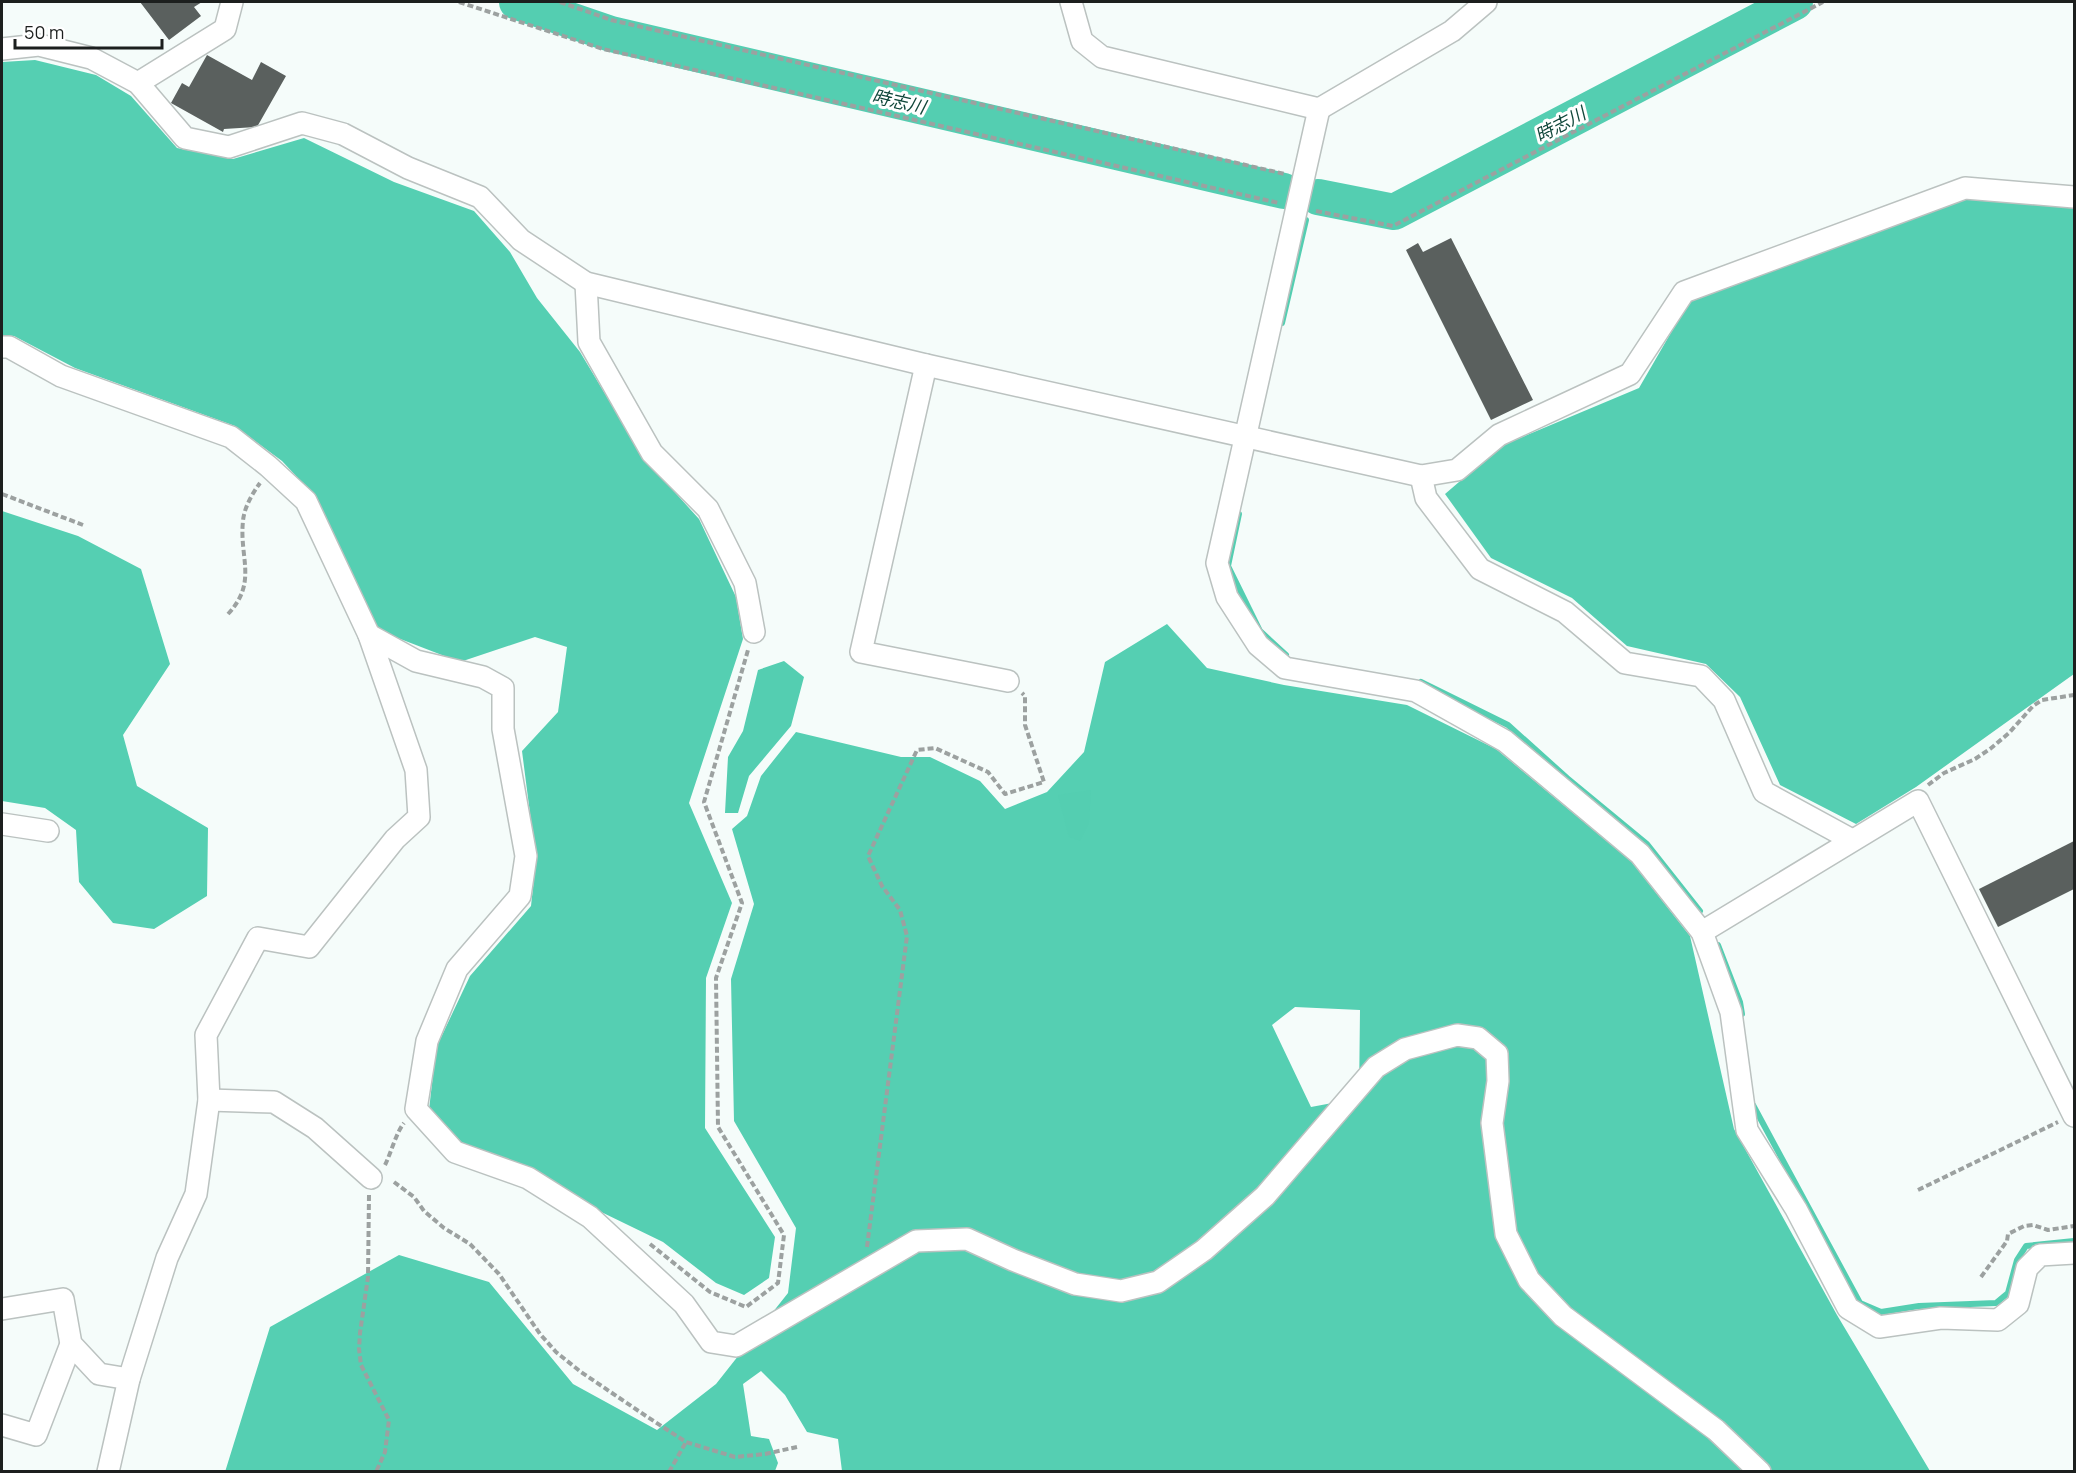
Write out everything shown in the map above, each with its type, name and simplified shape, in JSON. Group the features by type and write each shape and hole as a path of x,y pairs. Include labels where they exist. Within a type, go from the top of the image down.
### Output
{"street":[{"path":"138,83 225,29 232,2"},
{"path":"1071,2 1082,41 1102,57 1319,109 1452,32 1486,2"},
{"path":"2,49 39,45 91,58 138,83 185,138 229,147 302,123 343,134 408,168 480,197 521,240 586,283 926,365 1421,476 1457,470 1499,435 1630,374 1684,292 1965,188 2074,197"},
{"path":"1319,109 1217,563 1227,597 1258,645 1285,668 1416,691 1505,741 1640,854 1702,932 1731,1012 1747,1130 1796,1209 1848,1308 1879,1327 1941,1318 1998,1320 2018,1304 2027,1269 2040,1255 2074,1253"},
{"path":"586,283 589,342 652,453 708,509 745,584 754,632"},
{"path":"2,346 9,347 61,376 231,437 306,501 369,635 416,771 419,817 395,839 309,947 258,938 206,1035 209,1100 196,1194 167,1258 129,1379 108,1472"},
{"path":"926,365 861,652 1008,681"},
{"path":"1421,476 1426,498 1480,570 1565,612 1625,663 1701,676 1724,700 1764,792 1852,840"},
{"path":"369,635 416,661 483,677 503,688 503,729 526,856 520,897 457,969 427,1041 416,1109 455,1152 528,1178 590,1217 684,1304 711,1342 736,1346 916,1241 967,1239 1075,1284 1121,1291 1158,1282 1204,1250 1265,1196 1376,1067 1405,1048 1457,1035 1478,1038 1497,1054 1498,1081 1492,1123 1506,1234 1529,1280 1563,1316 1716,1430 1760,1472"},
{"path":"1702,932 1918,801 2074,1115"},
{"path":"2,824 48,831"},
{"path":"209,1100 274,1102 315,1128 370,1178"},
{"path":"2,1309 63,1299 71,1344 36,1435 2,1425"},
{"path":"71,1344 99,1374 129,1379"}],"path":[{"path":"459,2 603,49 1297,207 1393,226 1823,2"},
{"path":"560,2 611,20 1303,178"},
{"path":"228,614 238,603 246,577 243,520 254,492 271,469"},
{"path":"2,494 83,525"},
{"path":"644,1241 655,1246 710,1292 746,1307 778,1283 784,1235 718,1127 716,978 742,903 704,802 754,632"},
{"path":"864,1271 907,936 900,910 882,886 868,855 917,750 936,748 988,772 1005,794 1044,782 1025,725 1024,696 1008,681"},
{"path":"1918,801 1922,791 1931,781 1990,749 2033,706 2042,700 2074,695"},
{"path":"376,1472 385,1452 389,1420 361,1365 359,1349 368,1277 370,1178 380,1174 394,1147 399,1129 416,1109"},
{"path":"1918,1190 2074,1115"},
{"path":"394,1182 414,1197 424,1211 444,1228 470,1244 499,1274 540,1334 556,1352 581,1372 686,1442 735,1457 765,1454 797,1447"},
{"path":"1981,1277 2007,1241 2008,1234 2033,1225 2048,1230 2074,1226"},
{"path":"669,1472 686,1442"}],"shaded area":[{"path":"35,60 96,75 131,96 177,148 233,159 304,138 394,182 474,211 510,252 537,298 580,352 643,457 699,519 736,597 743,639 689,803 732,903 706,978 705,1128 775,1237 769,1278 744,1295 716,1283 663,1242 461,1144 429,1110 436,1048 470,976 531,906 536,860 522,751 558,712 567,647 535,637 460,662 377,630 314,495 282,461 235,426 75,368 14,336 2,335 2,62"},
{"path":"2074,197 2074,674 1916,787 1856,824 1780,785 1740,697 1706,664 1627,646 1572,598 1491,558 1445,494 1501,446 1639,388 1691,298 1960,198"},
{"path":"2,511 78,536 141,569 170,664 123,735 137,786 208,828 207,896 154,929 113,923 79,882 76,830 45,808 2,801"},
{"path":"1167,624 1207,668 1284,685 1407,705 1496,749 1631,861 1690,936 1734,1129 1837,1315 1930,1471 842,1471 838,1439 807,1432 785,1395 761,1371 743,1384 751,1436 769,1439 778,1463 775,1471 225,1472 270,1327 399,1255 489,1282 573,1384 657,1430 716,1384 788,1293 796,1228 734,1121 731,979 754,904 732,829 747,816 761,776 796,732 901,757 930,757 980,781 1005,809 1047,792 1084,752 1105,662","holes":["1295,1007 1360,1010 1359,1098 1311,1107 1272,1025"]},
{"path":"784,661 804,677 791,726 749,776 738,813 725,813 728,757 743,731 758,670"},
{"path":"1091,790 1089,822 1080,841 1069,837 1058,795"}],"building":[{"path":"140,2 202,2 194,7 201,16 169,40"},
{"path":"207,55 252,80 261,62 286,76 257,127 224,129 223,132 171,103 182,83 189,87"},
{"path":"1451,238 1533,400 1491,420 1406,250 1418,243 1423,252"},
{"path":"2074,841 2074,889 1998,927 1979,889"}],"waterway":[{"name":"時志川","path":"517,2 611,34 1284,191"},
{"name":"時志川","path":"1318,197 1394,212 1795,2"},
{"path":"1282,323 1306,220"},
{"path":"1239,514 1228,566 1260,631 1286,655"},
{"path":"1421,682 1508,725 1567,778 1647,844 1700,911"},
{"path":"1718,945 1740,1002 1742,1014"},
{"path":"1753,1105 1860,1303 1881,1312 1919,1306 1996,1303 2008,1293 2017,1260 2026,1246 2074,1241"}]}
